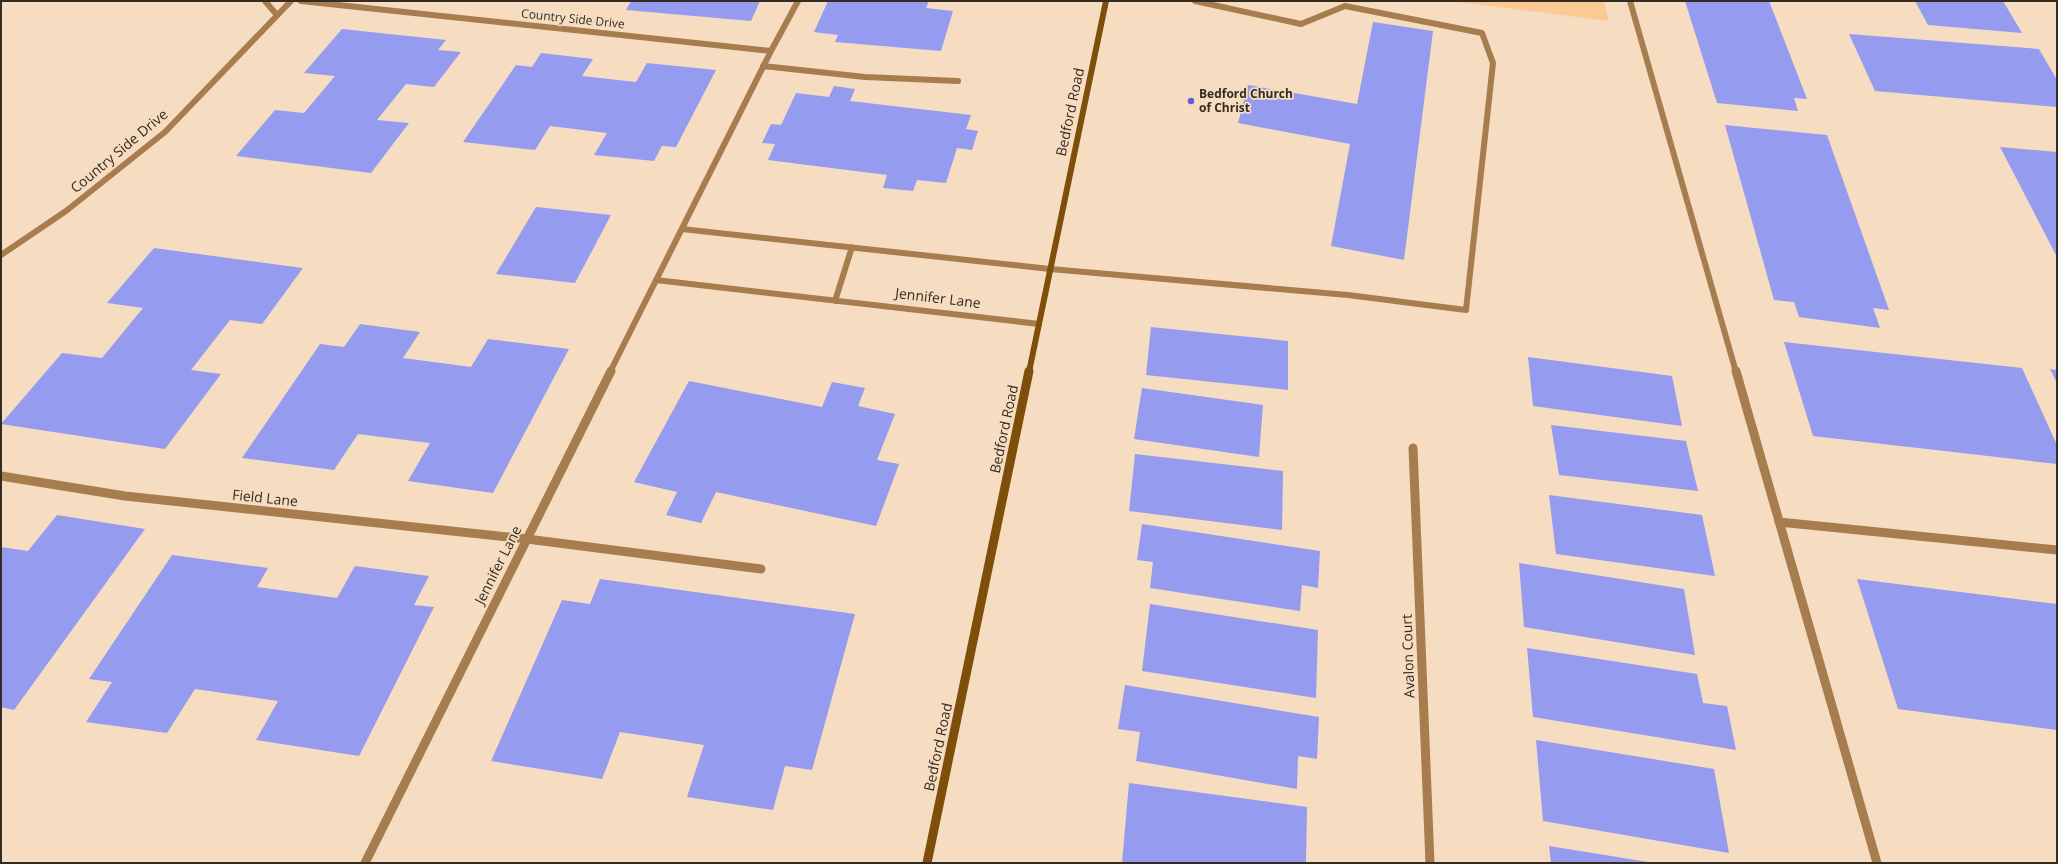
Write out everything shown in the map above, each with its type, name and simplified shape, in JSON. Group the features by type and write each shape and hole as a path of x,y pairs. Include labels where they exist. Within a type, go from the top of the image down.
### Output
{"main road":[{"name":"Bedford Road","path":"927,863 1106,1"}],"street":[{"path":"264,1 277,15"},
{"name":"Country Side Drive","path":"1,255 66,211 165,132 290,1"},
{"name":"Country Side Drive","path":"301,1 771,51"},
{"name":"Jennifer Lane","path":"365,863 771,51 798,1"},
{"path":"682,229 1050,269 1348,295 1466,310 1493,63 1482,33 1345,6 1301,24 1195,1"},
{"path":"1630,1 1877,863"},
{"path":"764,66 865,77 958,81"},
{"path":"834,300 852,247"},
{"name":"Jennifer Lane","path":"656,280 1039,324"},
{"name":"Avalon Court","path":"1413,448 1430,863"},
{"name":"Field Lane","path":"1,476 125,496 527,539 760,569"},
{"path":"1779,522 2057,550"}],"shaded area":[{"path":"1450,1 1604,1 1609,21"}],"building":[{"path":"631,1 760,1 751,21 626,10"},
{"path":"828,1 929,1 926,8 953,11 941,51 835,42 838,35 814,32"},
{"path":"1685,1 1769,1 1807,99 1794,98 1798,111 1717,103"},
{"path":"1915,1 2003,1 2022,33 1928,25"},
{"path":"1373,22 1433,31 1404,260 1331,246 1350,144 1238,123 1248,85 1357,104"},
{"path":"342,29 446,40 438,50 461,52 434,87 406,84 377,120 409,123 371,173 236,156 275,110 304,113 335,76 304,73"},
{"path":"1849,34 2039,49 2057,80 2057,107 1875,91"},
{"path":"541,53 593,59 582,76 636,82 647,63 716,70 676,147 662,146 654,161 594,155 607,133 550,126 535,150 463,142 516,65 532,67"},
{"path":"834,86 855,89 850,101 971,115 966,129 978,131 972,150 957,148 946,183 917,180 913,191 883,188 887,175 768,160 775,144 762,143 771,124 781,125 796,93 829,97"},
{"path":"1725,125 1827,135 1889,310 1873,308 1880,328 1799,317 1794,302 1774,300"},
{"path":"2000,147 2057,152 2057,257"},
{"path":"536,207 611,215 575,283 496,274"},
{"path":"154,248 303,268 262,324 230,320 191,370 221,374 165,449 1,424 62,353 102,358 143,308 107,303"},
{"path":"360,324 420,332 403,358 471,367 488,339 569,349 493,493 408,481 430,443 358,434 334,470 242,458 320,344 344,347"},
{"path":"1151,327 1288,341 1288,390 1146,375"},
{"path":"1784,342 2022,368 2057,445 2057,464 1813,436"},
{"path":"1528,357 1672,376 1682,426 1533,406"},
{"path":"2050,369 2057,370 2057,383"},
{"path":"689,381 822,407 832,382 865,388 858,406 895,414 877,460 899,464 876,526 716,492 701,523 666,515 677,492 634,482"},
{"path":"1142,388 1263,405 1259,457 1134,439"},
{"path":"1551,425 1686,441 1698,491 1559,475"},
{"path":"1135,454 1283,471 1282,530 1129,511"},
{"path":"1549,495 1702,515 1715,576 1556,554"},
{"path":"57,515 145,529 14,710 1,707 1,547 28,551"},
{"path":"1142,524 1320,551 1318,588 1302,585 1300,611 1150,588 1153,562 1137,560"},
{"path":"172,555 268,568 257,587 337,598 355,566 429,576 414,605 434,607 359,756 256,740 278,701 195,689 167,733 86,722 112,682 89,679"},
{"path":"1519,563 1684,589 1695,655 1524,627"},
{"path":"600,579 855,614 812,770 785,766 773,810 687,797 704,745 620,732 602,779 491,761 562,600 590,604"},
{"path":"1857,579 2057,604 2057,730 1898,709"},
{"path":"1150,604 1318,630 1316,698 1142,671"},
{"path":"1527,648 1697,674 1703,703 1727,706 1736,750 1533,717"},
{"path":"1125,685 1319,717 1317,759 1298,756 1297,789 1136,761 1140,732 1118,729"},
{"path":"1536,740 1714,769 1729,853 1543,821"},
{"path":"1129,783 1307,807 1306,863 1122,863"},
{"path":"1549,846 1648,862 1648,863 1551,863"}],"place":[{"name":"Bedford Church of Christ","path":"1191,101"}]}
